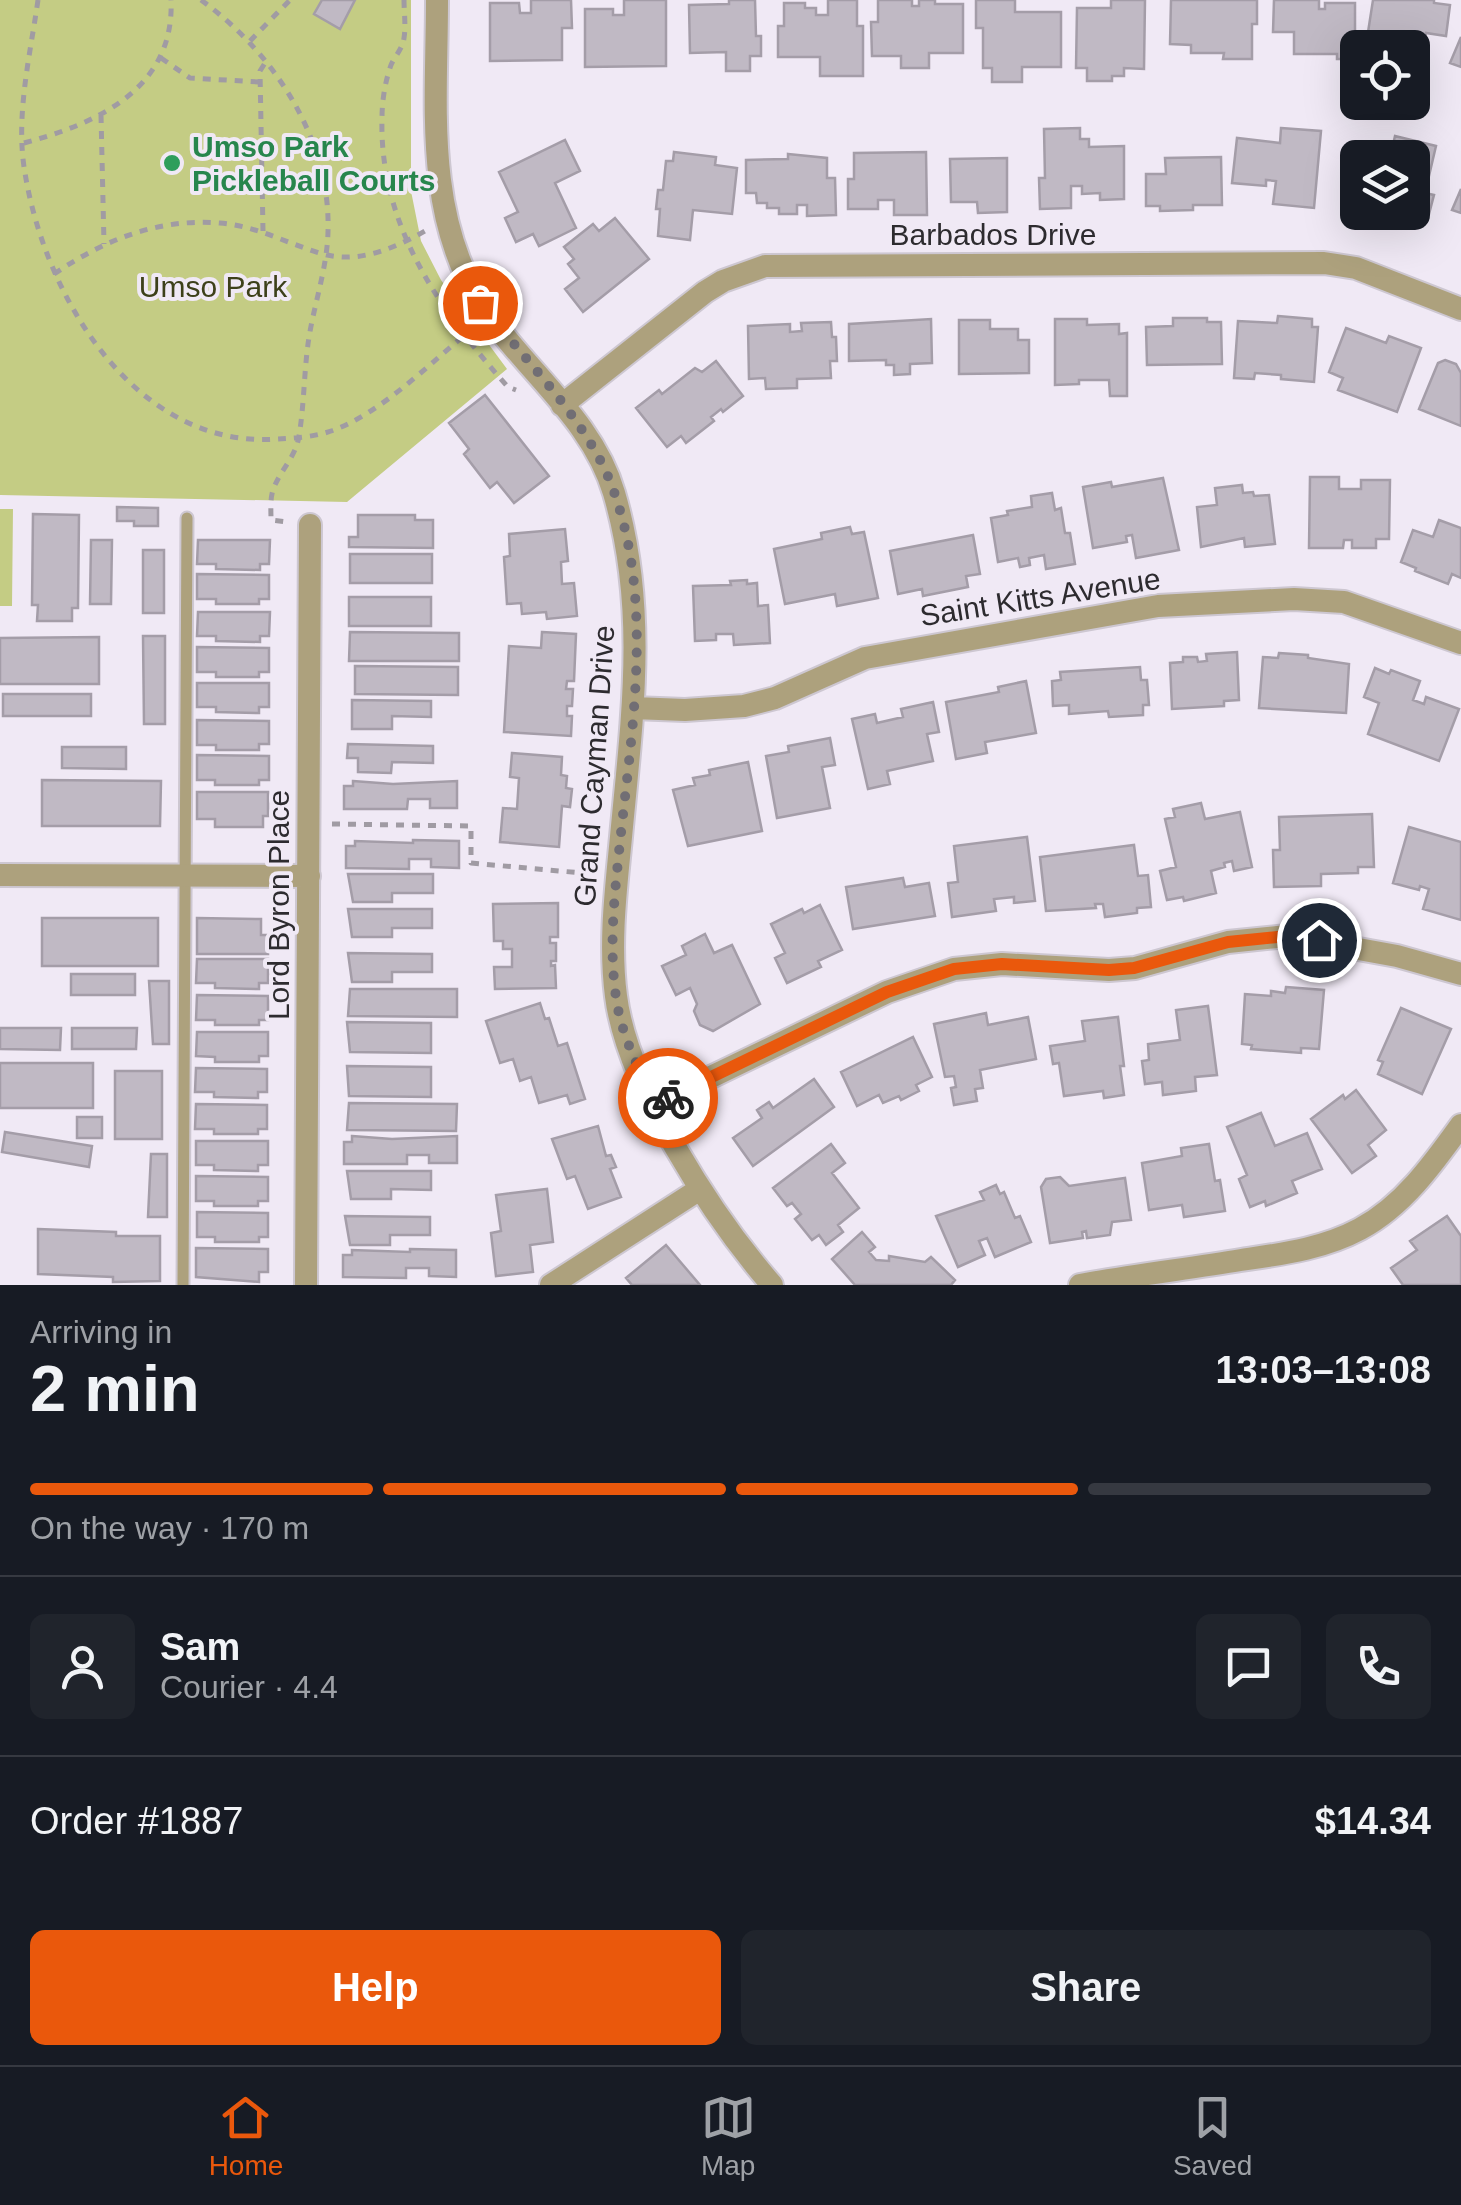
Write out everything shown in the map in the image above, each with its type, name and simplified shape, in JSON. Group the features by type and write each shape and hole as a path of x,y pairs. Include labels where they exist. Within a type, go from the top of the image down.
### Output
{"street":[{"name":"Grand Cayman Drive","path":"436,0 436,150 445,219 458,260 489,314 562,404 592,448 613,489 634,594 637,644 613,940 616,996 626,1036 655,1104 700,1189 724,1227 772,1285"},
{"name":"Barbados Drive","path":"562,404 705,292 765,266 1324,264 1356,268 1461,309"},
{"name":"Lord Byron Place","path":"306,1285 310,526"},
{"name":"Saint Kitts Avenue","path":"633,708 700,710 744,706 774,698 865,658 1158,606 1294,599 1344,602 1461,643"},
{"path":"0,875 309,876"},
{"path":"655,1104 887,992 954,969 1002,964 1134,968 1228,942 1287,936 1396,956 1461,974"},
{"path":"1080,1285 1298,1251 1340,1238 1396,1203 1432,1166 1461,1125"},
{"path":"551,1285 700,1189"}],"lane":[{"path":"183,1285 187,518"}],"path":[{"path":"38,0 22,110 24,172 54,274 82,326 109,361 168,414 210,434 260,440 331,431 378,404 489,314"},
{"path":"24,144 73,130 135,90 159,65 170,30 171,0"},
{"path":"201,0 250,42 298,108 320,160 328,232 326,255 308,342 299,437 294,456 272,493 270,520 310,526"},
{"path":"250,42 290,0"},
{"path":"160,58 190,78 260,82"},
{"path":"263,231 260,71 265,63"},
{"path":"101,115 104,244"},
{"path":"54,274 104,244 148,228 220,223 263,231 326,255 372,254 400,245 445,219"},
{"path":"309,823 470,826 470,863 617,876"}],"green space":[{"name":"Umso Park","path":"0,0 411,0 411,191 421,241 441,280 507,369 347,502 0,495"},
{"path":"0,509 13,509 12,606 0,606"}],"building":[{"path":"322,0 355,0 340,29 314,14"},
{"path":"531,0 571,0 572,28 562,28 562,60 490,61 490,3 519,3 520,13 531,13"},
{"path":"624,0 666,0 666,66 585,67 585,9 613,9 613,15 624,15"},
{"path":"729,0 755,0 761,56 750,56 750,71 726,71 726,52 690,53 689,5 729,4"},
{"path":"828,0 857,0 857,26 863,26 863,76 820,76 820,57 778,57 778,26 784,26 784,3 805,3 805,8 816,8 816,15 828,15"},
{"path":"878,0 912,0 912,6 919,6 919,0 963,4 963,53 929,53 929,68 901,68 901,56 872,56 871,22 878,22"},
{"path":"976,0 1015,0 1015,12 1061,12 1061,67 1022,67 1022,82 992,82 992,68 983,68 983,28 976,28"},
{"path":"1111,0 1145,0 1144,69 1124,68 1124,76 1112,76 1112,81 1087,81 1087,68 1076,68 1077,8 1111,8"},
{"path":"1171,0 1257,0 1252,59 1223,59 1224,53 1191,53 1191,45 1170,44"},
{"path":"1274,0 1319,0 1319,9 1325,9 1325,3 1355,3 1355,30 1340,30 1340,59 1337,54 1294,54 1294,32 1273,32"},
{"path":"1373,0 1434,0 1450,5 1446,36 1430,34 1430,30 1368,30"},
{"path":"1461,37 1461,67 1450,63"},
{"path":"1080,128 1080,139 1089,139 1089,147 1124,146 1124,199 1100,200 1100,193 1082,194 1082,186 1071,186 1071,208 1040,209 1039,178 1045,178 1044,129"},
{"path":"1281,128 1321,131 1314,208 1273,204 1276,181 1266,180 1266,186 1232,183 1237,138 1280,143"},
{"path":"565,140 580,171 555,183 576,228 539,246 533,234 516,242 505,218 518,212 499,172"},
{"path":"1430,145 1436,146 1430,172"},
{"path":"674,152 716,157 715,165 737,168 732,214 693,210 690,240 658,236 658,190 663,190 666,161 673,161"},
{"path":"926,152 927,215 894,215 894,200 878,200 878,209 848,209 848,179 854,179 854,153"},
{"path":"788,154 827,158 827,178 835,178 836,215 807,216 807,205 797,205 797,214 779,214 779,208 757,203 756,193 746,193 746,160 788,159"},
{"path":"1221,157 1222,205 1160,211 1160,206 1146,206 1146,174 1166,174 1165,158"},
{"path":"1007,158 1007,212 978,213 977,202 951,202 950,159"},
{"path":"1461,189 1461,213 1452,210"},
{"path":"615,218 649,259 583,312 565,289 579,278 568,264 574,259 564,247 593,224 599,231"},
{"path":"1278,316 1312,319 1312,327 1318,327 1314,382 1255,373 1254,379 1234,378 1238,321 1277,323"},
{"path":"1173,318 1221,322 1222,364 1147,365 1146,327 1173,326"},
{"path":"931,319 932,363 910,364 910,374 894,375 894,365 886,365 886,360 849,361 849,324"},
{"path":"1055,319 1087,319 1087,325 1119,324 1119,334 1127,333 1127,396 1110,396 1109,380 1055,385"},
{"path":"959,320 990,320 990,329 1018,329 1018,340 1029,340 1029,373 959,374"},
{"path":"831,322 837,361 830,361 831,378 797,379 797,388 766,389 765,378 749,379 748,326 790,324 790,332 802,331 801,323"},
{"path":"1346,328 1386,343 1389,336 1421,348 1397,412 1338,390 1343,378 1329,372"},
{"path":"1445,360 1456,364 1461,373 1461,426 1419,409 1438,363"},
{"path":"716,361 743,396 711,417 714,421 686,443 681,436 667,447 636,408 659,390 662,394 695,368 702,372"},
{"path":"485,395 549,476 514,503 497,482 490,488 464,454 469,449 449,423"},
{"path":"1310,477 1339,477 1339,489 1361,489 1361,480 1390,480 1389,539 1376,539 1376,548 1352,548 1352,540 1344,540 1343,548 1309,548"},
{"path":"1163,478 1179,550 1136,558 1132,535 1126,536 1127,542 1093,548 1083,487 1111,482 1112,487"},
{"path":"1242,485 1243,493 1269,495 1275,544 1245,547 1244,538 1201,547 1197,507 1217,505 1215,488"},
{"path":"1052,493 1055,510 1061,508 1065,533 1070,533 1075,564 1046,569 1044,555 1029,558 1030,565 1020,567 1018,558 998,562 991,518 1032,507 1031,496"},
{"path":"117,507 158,508 158,526 117,521"},
{"path":"33,514 79,515 78,608 72,608 72,621 37,621 38,605 32,605"},
{"path":"358,515 415,515 415,520 433,520 433,548 349,547 349,537 358,537"},
{"path":"1439,520 1461,528 1461,578 1452,574 1448,584 1401,562 1413,530 1433,537"},
{"path":"850,527 852,534 864,532 878,598 837,606 835,594 785,604 774,549 822,539 821,533"},
{"path":"565,529 568,561 561,562 562,584 574,583 577,616 547,619 546,612 522,614 521,603 507,604 504,557 510,556 509,534"},
{"path":"973,535 980,574 966,576 968,587 923,596 922,589 898,594 890,551"},
{"path":"91,540 112,540 111,604 90,604"},
{"path":"198,540 270,540 269,564 260,564 260,570 216,569 216,564 197,564"},
{"path":"143,550 164,550 164,613 143,613"},
{"path":"350,554 432,554 432,583 350,583"},
{"path":"197,574 269,575 269,599 259,599 259,604 216,604 216,599 197,599"},
{"path":"747,580 747,584 757,583 758,606 768,605 770,643 734,645 733,634 716,634 716,640 695,641 693,586 731,585 730,581"},
{"path":"349,597 431,597 431,626 349,626"},
{"path":"198,612 270,612 269,636 260,636 260,642 216,641 216,636 197,636"},
{"path":"350,632 459,633 459,661 349,661"},
{"path":"542,632 576,634 574,681 567,681 566,689 573,689 572,706 567,706 567,716 572,716 571,736 504,732 509,646 541,648"},
{"path":"143,636 165,636 165,724 144,724"},
{"path":"99,637 99,684 0,684 0,638"},
{"path":"197,647 269,648 269,672 259,672 259,677 216,677 216,672 197,672"},
{"path":"1237,652 1239,700 1224,701 1224,706 1172,709 1170,663 1183,662 1183,657 1207,661 1206,654"},
{"path":"1279,653 1349,664 1346,713 1259,708 1263,657 1278,658"},
{"path":"355,666 458,667 458,695 355,694"},
{"path":"1140,667 1141,680 1147,680 1149,705 1143,705 1143,715 1109,717 1108,711 1069,714 1069,705 1053,706 1052,681 1061,680 1060,672"},
{"path":"1375,668 1420,681 1413,700 1424,704 1426,697 1459,709 1439,761 1368,734 1379,703 1364,697"},
{"path":"1026,681 1036,733 985,742 987,753 956,759 946,702 999,692 998,687"},
{"path":"197,683 269,683 269,707 259,707 259,713 216,712 216,707 197,707"},
{"path":"3,694 91,694 91,716 3,716"},
{"path":"352,700 431,701 431,717 392,716 392,729 352,729"},
{"path":"933,702 939,732 927,734 933,761 887,771 890,784 868,789 852,719 875,714 877,723 903,717 901,709"},
{"path":"197,720 269,721 269,744 259,744 259,750 216,750 216,745 197,745"},
{"path":"830,738 835,765 822,767 830,808 777,818 766,756 789,752 788,746"},
{"path":"348,744 433,746 433,763 392,762 391,773 358,772 358,758 347,758"},
{"path":"62,747 126,747 126,769 62,768"},
{"path":"512,753 562,757 561,775 567,776 566,788 572,789 570,807 562,806 559,847 500,842 503,808 517,809 519,778 510,777"},
{"path":"197,755 269,756 269,780 259,780 259,785 215,785 215,780 197,780"},
{"path":"748,762 762,831 688,846 673,790 695,785 693,778 710,775 709,770"},
{"path":"42,780 161,781 160,826 42,826"},
{"path":"353,781 457,781 457,808 430,808 430,799 408,799 407,809 344,809 344,786 353,786"},
{"path":"197,792 268,792 268,816 263,816 263,827 215,827 215,819 197,819"},
{"path":"1201,803 1205,819 1240,812 1252,867 1234,871 1232,861 1224,863 1225,867 1211,871 1216,893 1184,901 1183,897 1167,900 1160,871 1176,867 1165,819 1175,817 1173,809"},
{"path":"1372,814 1374,867 1358,867 1358,873 1321,874 1321,886 1274,887 1273,850 1280,850 1279,817"},
{"path":"1409,827 1461,842 1461,920 1423,909 1429,889 1393,883"},
{"path":"1027,837 1035,901 1014,903 1014,897 994,899 996,911 952,917 948,883 958,882 954,846"},
{"path":"355,841 459,841 459,868 431,867 431,859 409,859 409,869 346,868 346,846 355,846"},
{"path":"1134,845 1138,876 1148,875 1151,907 1105,917 1103,904 1095,904 1096,908 1046,911 1040,857"},
{"path":"348,874 433,874 433,893 392,893 392,902 353,902"},
{"path":"903,878 905,887 929,883 935,916 853,929 846,887"},
{"path":"558,903 558,937 550,937 550,943 556,943 556,961 551,961 551,966 555,965 556,988 495,989 494,967 512,967 512,949 503,949 503,941 494,941 493,904"},
{"path":"820,905 842,950 818,961 821,967 787,983 775,958 785,953 771,924"},
{"path":"348,909 432,909 432,928 392,928 392,937 352,937"},
{"path":"42,918 158,918 158,966 42,966"},
{"path":"197,918 261,919 261,935 268,935 268,954 197,954"},
{"path":"705,934 714,953 732,945 760,1004 713,1031 700,1025 690,988 676,995 662,966 686,955 682,946"},
{"path":"348,953 432,954 432,972 392,972 392,982 352,982"},
{"path":"197,959 268,959 268,983 259,983 259,989 215,988 215,983 196,983"},
{"path":"71,974 135,974 135,995 71,995"},
{"path":"149,981 169,981 169,1044 153,1044"},
{"path":"1286,987 1324,990 1319,1049 1301,1048 1301,1053 1251,1049 1252,1045 1242,1044 1245,994 1271,996 1271,991 1285,993"},
{"path":"350,989 457,989 457,1017 348,1016"},
{"path":"197,995 268,996 268,1020 259,1020 259,1025 215,1025 215,1020 196,1020"},
{"path":"540,1003 558,1046 567,1043 585,1099 570,1104 567,1095 539,1103 531,1077 520,1081 513,1059 500,1063 486,1021"},
{"path":"1208,1006 1217,1075 1195,1077 1196,1091 1163,1095 1162,1082 1145,1084 1142,1061 1149,1060 1148,1044 1180,1040 1176,1010"},
{"path":"1401,1008 1451,1029 1422,1094 1378,1074 1383,1062 1378,1060"},
{"path":"986,1013 988,1025 1028,1017 1036,1059 980,1070 983,1088 975,1089 977,1101 954,1105 954,1076 945,1077 934,1024"},
{"path":"1118,1017 1124,1095 1104,1098 1103,1091 1064,1096 1059,1063 1053,1064 1050,1046 1085,1041 1082,1021"},
{"path":"347,1022 431,1023 431,1053 350,1052"},
{"path":"0,1028 61,1028 60,1050 0,1049"},
{"path":"72,1028 137,1028 136,1049 72,1049"},
{"path":"197,1032 268,1032 268,1056 259,1056 259,1062 215,1062 215,1057 196,1056"},
{"path":"913,1037 932,1077 916,1085 919,1091 901,1100 899,1096 883,1103 879,1095 857,1106 841,1072"},
{"path":"0,1063 93,1063 93,1108 0,1108"},
{"path":"347,1066 431,1067 431,1097 349,1096"},
{"path":"196,1068 267,1069 267,1092 258,1092 258,1098 214,1097 214,1092 195,1092"},
{"path":"115,1071 162,1071 162,1139 115,1139"},
{"path":"814,1079 834,1107 753,1166 733,1138 762,1118 757,1110 769,1102 773,1108"},
{"path":"1356,1090 1386,1130 1368,1145 1376,1156 1352,1173 1311,1119"},
{"path":"349,1103 457,1104 456,1131 347,1130"},
{"path":"196,1104 267,1105 267,1129 258,1129 258,1134 214,1134 214,1129 195,1129"},
{"path":"1261,1113 1275,1146 1307,1133 1322,1169 1292,1181 1297,1193 1266,1206 1265,1201 1250,1207 1239,1179 1247,1175 1227,1127"},
{"path":"77,1117 102,1117 102,1138 77,1138"},
{"path":"598,1126 606,1156 611,1155 616,1167 610,1169 621,1197 588,1209 575,1176 567,1179 552,1139"},
{"path":"5,1132 92,1146 89,1167 2,1152"},
{"path":"352,1136 457,1136 457,1163 429,1163 429,1155 407,1155 407,1164 344,1164 344,1142 352,1142"},
{"path":"196,1141 268,1141 268,1165 258,1165 258,1171 214,1170 214,1165 196,1165"},
{"path":"831,1144 845,1163 832,1173 859,1208 838,1225 843,1232 826,1245 819,1235 812,1240 795,1219 801,1214 792,1203 787,1206 773,1188"},
{"path":"1209,1144 1225,1211 1184,1217 1182,1205 1149,1210 1142,1163 1182,1156 1181,1148"},
{"path":"151,1154 167,1154 167,1217 148,1217"},
{"path":"347,1171 431,1171 431,1190 391,1189 391,1199 351,1199"},
{"path":"196,1176 268,1177 268,1201 258,1201 258,1206 214,1206 214,1201 196,1201"},
{"path":"1060,1177 1069,1186 1125,1178 1131,1220 1112,1222 1110,1235 1087,1238 1086,1231 1082,1232 1083,1238 1050,1243 1041,1187 1046,1179"},
{"path":"996,1185 1000,1194 1004,1192 1015,1218 1020,1216 1031,1242 995,1257 987,1238 979,1241 985,1255 958,1267 936,1216 984,1200 980,1192"},
{"path":"547,1189 553,1242 530,1245 533,1272 496,1276 491,1233 501,1231 496,1195"},
{"path":"197,1212 268,1213 268,1237 259,1237 259,1242 215,1242 215,1237 197,1237"},
{"path":"345,1216 430,1217 430,1235 390,1235 390,1245 350,1245"},
{"path":"1447,1216 1461,1236 1461,1285 1403,1285 1391,1268 1417,1250 1410,1241"},
{"path":"38,1229 160,1236 160,1281 113,1282 113,1277 38,1274"},
{"path":"862,1232 875,1247 869,1252 876,1260 889,1261 889,1256 925,1262 931,1257 955,1280 951,1285 855,1285 832,1259"},
{"path":"666,1245 700,1285 632,1285 626,1278"},
{"path":"196,1248 268,1249 268,1272 259,1272 259,1282 196,1277"},
{"path":"352,1250 456,1250 456,1277 429,1276 429,1268 406,1268 406,1278 343,1277 343,1255 352,1255"}],"way so far":[{"path":"480,303 562,404 592,448 613,489 634,594 637,644 613,968 621,1022 630,1050 655,1104 668,1098"}],"place":[{"name":"Umso Park Pickleball Courts","path":"172,163"}],"route":[{"path":"668,1098 887,992 954,969 1027,964 1109,970 1156,964 1228,942 1287,936 1319,940"}]}
